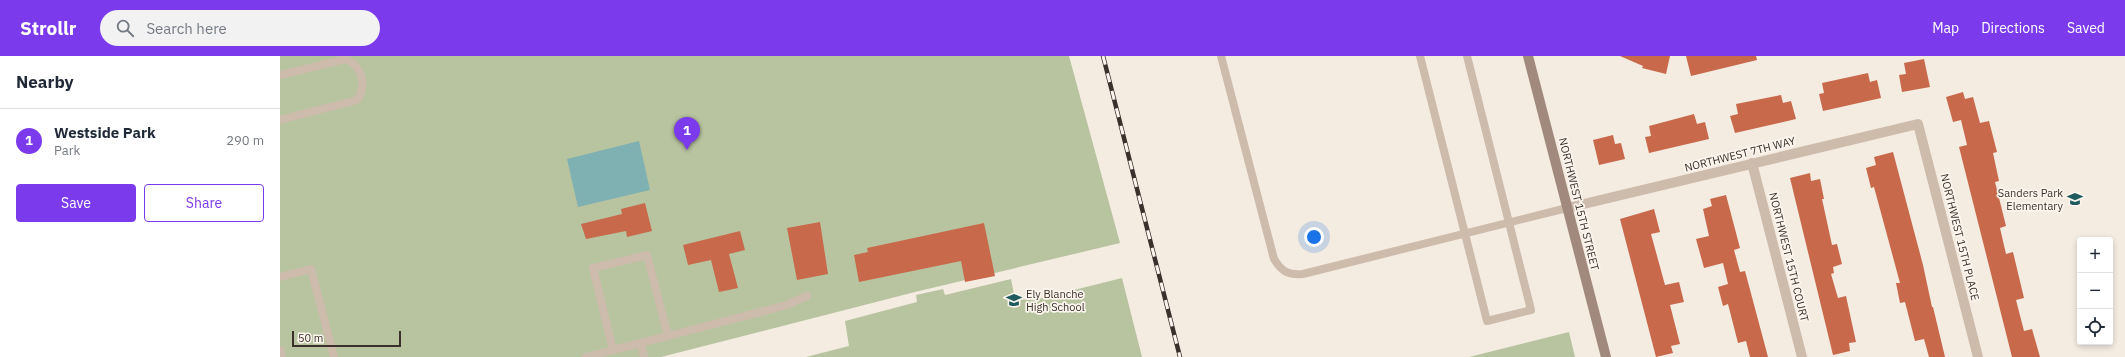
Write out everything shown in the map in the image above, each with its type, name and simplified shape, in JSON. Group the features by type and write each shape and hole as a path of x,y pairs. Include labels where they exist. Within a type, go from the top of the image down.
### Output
{"street":[{"name":"NORTHWEST 15TH STREET","path":"1528,56 1606,357"},
{"name":"NORTHWEST 7TH WAY","path":"1567,208 1918,124"},
{"name":"NORTHWEST 15TH PLACE","path":"1918,124 1978,357"},
{"name":"NORTHWEST 15TH COURT","path":"1752,164 1802,357"}],"lane":[{"path":"1221,56 1274,259 1283,272 1303,274 1567,208"},
{"path":"1420,56 1487,321 1531,310 1466,56"},
{"path":"280,75 346,59 353,62 359,69 363,84 359,98 354,101 280,120"},
{"path":"613,350 592,268 647,255 668,336"},
{"path":"280,277 311,269 334,357"},
{"path":"586,357 787,305 807,296"},
{"path":"641,344 644,357"},
{"path":"280,350 282,357"}],"green space":[{"path":"280,56 1069,56 1120,243 915,292 661,357 280,357"},
{"name":"Ely Blanche High School","path":"1122,278 1142,357 806,357 849,346 845,321 917,302 916,295 943,289 945,295 1011,279 1015,299 1034,300"},
{"path":"1569,332 1575,357 1469,357"}],"water":[{"path":"639,141 650,190 578,207 567,159"}],"building":[{"path":"1620,56 1670,56 1666,74 1642,68 1643,66"},
{"path":"1686,56 1756,56 1757,60 1691,76"},
{"path":"1924,59 1930,87 1902,92 1899,75 1906,74 1904,63"},
{"path":"1868,73 1870,82 1877,80 1881,98 1823,111 1819,94 1824,93 1822,83"},
{"path":"1963,92 1965,99 1973,97 1980,123 1989,121 1997,152 1993,153 1999,181 1995,182 2006,226 2000,228 2006,254 2013,252 2024,298 2016,300 2024,331 2032,329 2040,357 2012,357 1959,147 1967,145 1961,120 1953,122 1946,97"},
{"path":"1781,95 1783,103 1791,101 1796,119 1735,133 1730,116 1738,114 1736,104"},
{"path":"1694,114 1697,124 1705,122 1709,139 1649,153 1645,137 1651,136 1649,126"},
{"path":"1613,135 1615,144 1621,143 1625,159 1599,165 1593,140"},
{"path":"1893,152 1923,265 1945,357 1929,357 1924,339 1915,341 1905,302 1900,303 1896,283 1900,283 1874,187 1871,188 1866,168 1876,165 1874,157"},
{"path":"1810,173 1811,181 1820,179 1824,199 1822,199 1832,245 1837,244 1842,264 1833,267 1834,273 1831,274 1838,298 1846,296 1856,342 1849,343 1850,351 1833,355 1790,178"},
{"path":"1726,195 1740,248 1734,250 1740,272 1745,271 1768,357 1750,357 1746,341 1738,343 1728,304 1723,306 1718,287 1728,284 1723,263 1704,268 1696,239 1709,236 1703,209 1712,206 1710,199"},
{"path":"645,203 652,231 627,237 626,231 586,239 581,224 622,214 621,209"},
{"path":"1654,209 1660,232 1651,234 1665,285 1679,282 1684,302 1670,305 1680,344 1671,346 1673,353 1656,357 1620,219"},
{"path":"820,222 828,274 797,280 787,228"},
{"path":"984,223 995,276 965,282 961,261 859,282 854,255 868,252 867,248"},
{"path":"740,231 745,250 729,254 738,288 719,292 711,260 688,265 683,245"}],"railway":[{"path":"1103,56 1180,357"}],"place":[{"name":"Westside Park","path":"687,150"},
{"name":"Sanders Park Elementary","path":"2075,199"},
{"name":"Ely Blanche High School","path":"1014,300"}]}
